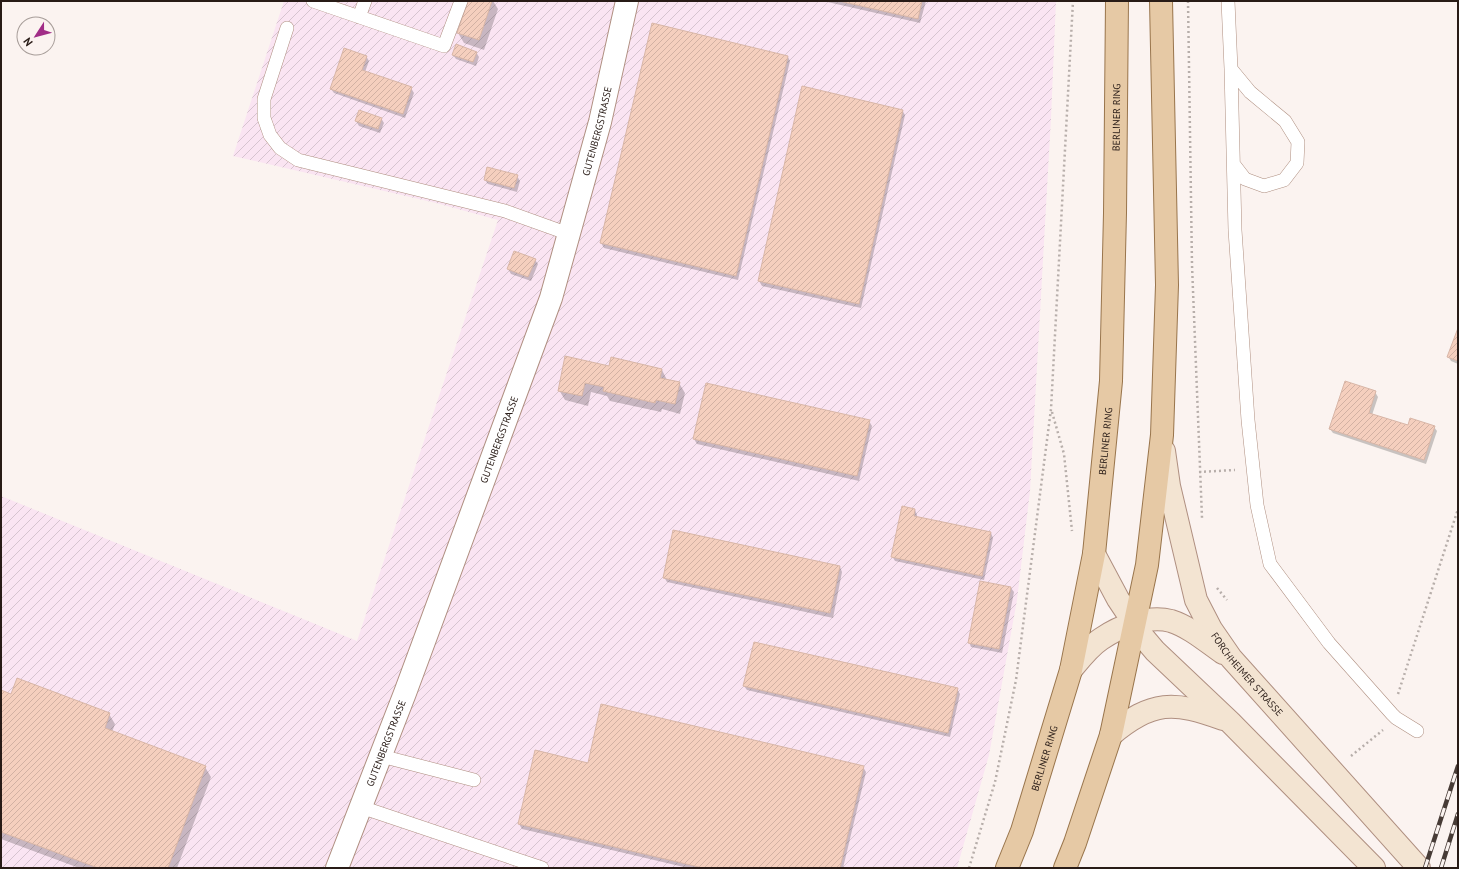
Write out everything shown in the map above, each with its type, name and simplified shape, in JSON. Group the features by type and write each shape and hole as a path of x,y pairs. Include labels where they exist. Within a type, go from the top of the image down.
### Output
{"main road":[{"name":"BERLINER RING","path":"1007,868 1022,831 1071,670 1094,554 1111,381 1116,213 1117,1"},
{"path":"1065,868 1075,843 1111,735 1147,565 1162,435 1167,285 1161,1"}],"street":[{"name":"GUTENBERGSTRASSE","path":"337,868 551,298 600,122 627,1"},
{"name":"FORCHHEIMER STRASSE","path":"1162,435 1169,486 1196,600 1211,629 1231,658 1419,868"},
{"path":"1094,554 1118,599 1155,651 1230,722 1374,868"},
{"path":"1071,670 1101,639 1118,629 1146,620 1159,619 1172,622 1187,629 1231,658"},
{"path":"1111,735 1136,716 1153,708 1170,706 1191,708 1230,722"}],"lane":[{"path":"314,1 444,46 461,1"},
{"path":"359,17 365,1"},
{"path":"1228,1 1235,166 1235,230 1253,469 1257,505 1270,564 1329,643 1394,716 1417,731"},
{"path":"286,28 264,99 264,118 270,135 280,148 298,160 505,211 569,234"},
{"path":"1232,69 1250,92 1285,121 1298,142 1297,163 1284,180 1264,186 1245,179 1235,166"},
{"path":"380,756 474,780"},
{"path":"361,807 542,868"}],"path":[{"path":"969,868 995,782 1016,680 1051,409 1073,1"},
{"path":"1188,1 1192,257 1202,520"},
{"path":"1199,472 1253,469"},
{"path":"1351,756 1394,716 1458,509"}],"shaded area":[{"path":"284,1 1056,1 1051,118 1030,491 1017,600 989,755 957,868 1,868 1,496 357,641 498,220 436,203 233,156"}],"building":[{"path":"468,1 492,1 479,40 457,33"},
{"path":"839,1 922,1 918,19"},
{"path":"652,23 788,56 736,276 600,243"},
{"path":"456,44 477,52 473,62 452,55"},
{"path":"344,48 367,56 362,70 412,87 403,114 330,89"},
{"path":"802,86 903,110 859,304 758,281"},
{"path":"359,110 382,118 378,129 355,121"},
{"path":"487,167 518,175 514,188 484,180"},
{"path":"514,251 536,259 528,277 507,269"},
{"path":"1458,328 1458,361 1447,357"},
{"path":"565,356 609,366 611,357 662,369 660,378 680,382 675,404 656,400 655,403 603,391 604,387 585,383 582,396 558,391"},
{"path":"1345,381 1376,391 1369,413 1408,425 1410,418 1435,426 1424,460 1329,429"},
{"path":"706,383 870,420 857,476 693,439"},
{"path":"902,506 915,509 914,516 991,532 982,576 891,557"},
{"path":"673,530 840,566 830,613 663,578"},
{"path":"980,581 1011,587 999,649 968,643"},
{"path":"754,642 958,688 948,733 743,686"},
{"path":"17,678 110,713 105,728 206,766 168,868 98,868 1,832 1,690 11,694"},
{"path":"601,704 864,766 840,868 703,868 518,824 535,750 588,763"}],"railway":[{"path":"1425,868 1458,766"},
{"path":"1441,868 1458,814"}]}
